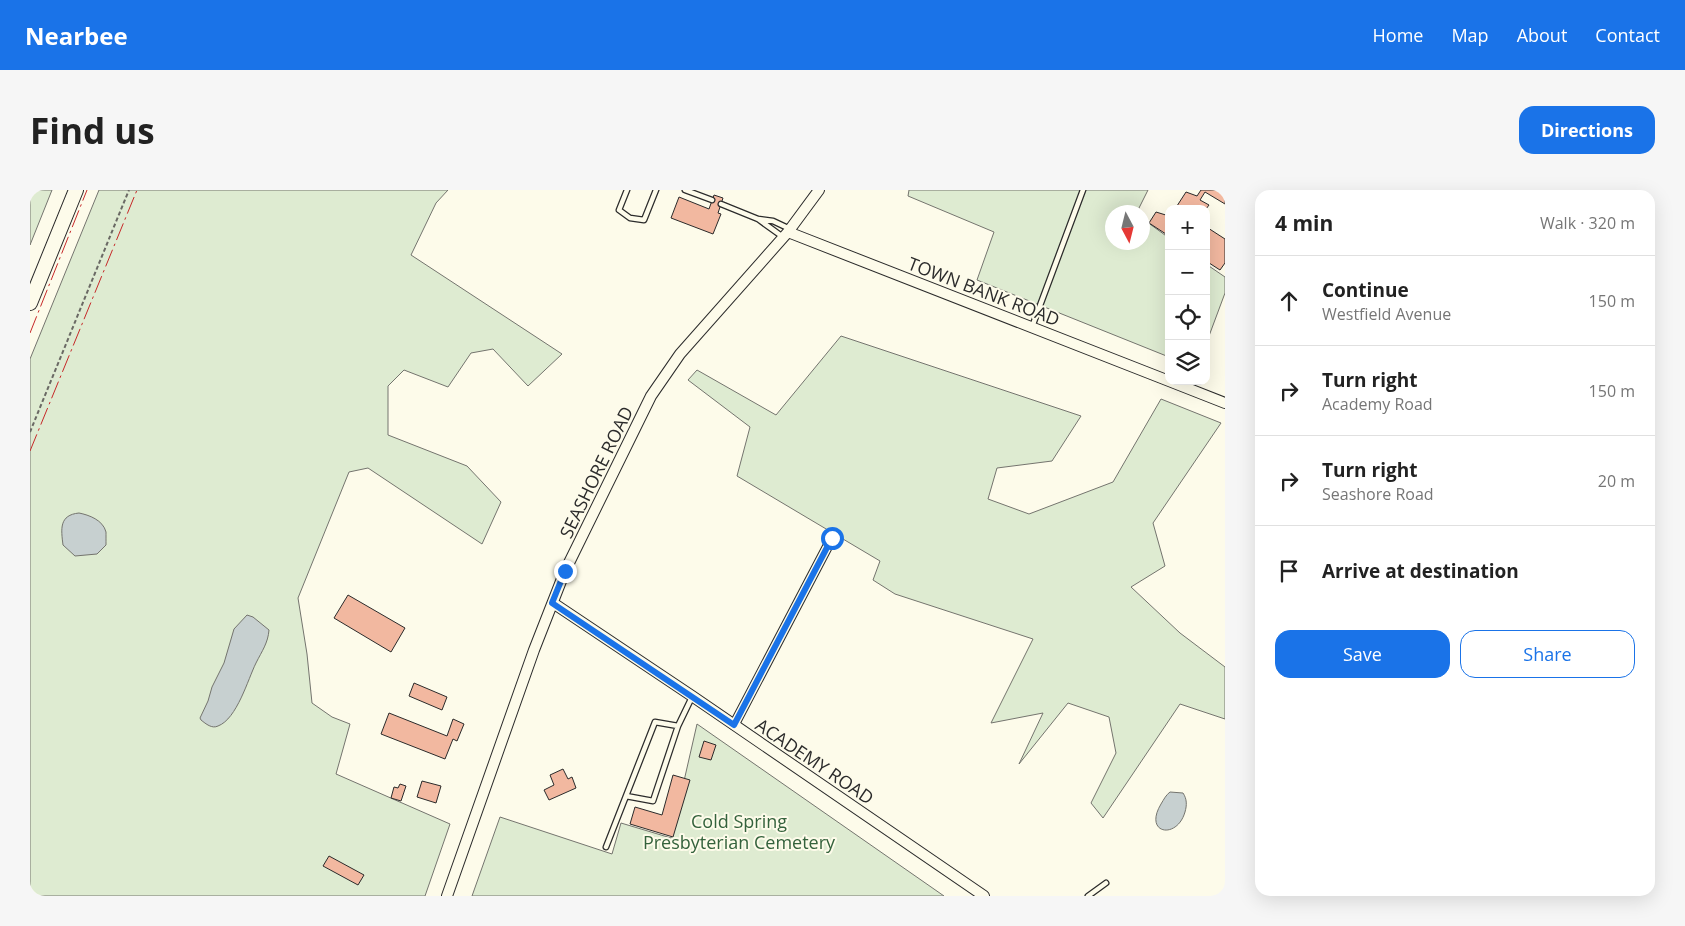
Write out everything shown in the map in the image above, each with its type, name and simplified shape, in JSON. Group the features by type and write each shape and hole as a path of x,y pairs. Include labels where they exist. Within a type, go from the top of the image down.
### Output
{"main road":[{"path":"30,303 76,190"}],"street":[{"name":"SEASHORE ROAD","path":"447,896 489,774 552,603 569,562 651,396 680,354 787,233 819,190"},
{"name":"TOWN BANK ROAD","path":"787,233 1165,379"},
{"name":"TOWN BANK ROAD","path":"1179,385 1225,403"},
{"path":"734,725 832,538"},
{"name":"ACADEMY ROAD","path":"552,603 692,696 984,896"}],"lane":[{"path":"627,190 619,210 630,218 644,220 656,190"},
{"path":"685,190 712,200"},
{"path":"1031,327 1084,190"},
{"path":"721,204 787,233"},
{"path":"758,219 767,219 787,233"},
{"path":"626,796 653,800 678,726 692,696"},
{"path":"606,847 655,722 678,726"},
{"path":"1088,896 1106,883"}],"path":[{"path":"30,432 129,190"}],"green space":[{"path":"30,190 52,190 30,245"},
{"path":"99,190 448,190 436,203 411,255 562,354 528,386 493,349 471,353 448,387 404,370 388,386 388,435 467,466 501,502 482,544 368,468 349,472 298,598 307,654 312,703 332,717 350,724 336,774 450,824 425,896 30,896 30,359"},
{"path":"909,190 1148,190 1140,205 1105,205 1105,250 1150,250 1150,224 1165,235 1165,355 977,280 994,232 908,196"},
{"path":"1210,267 1225,277 1225,293 1210,333"},
{"path":"841,336 1081,416 1052,461 997,468 988,499 1029,514 1113,482 1161,399 1221,423 1153,523 1165,566 1131,587 1180,633 1225,667 1225,719 1180,704 1103,818 1091,803 1116,753 1109,717 1068,703 1019,764 1043,713 991,723 1033,639 895,594 873,580 880,561 737,476 750,427 688,380 697,370 776,415"},
{"name":"Cold Spring Presbyterian Cemetery","path":"697,724 944,896 472,896 500,817 612,854 621,823 671,838"}],"shaded area":[{"path":"79,513 95,519 102,524 106,532 106,545 97,554 75,556 63,545 62,528 65,520 72,514"},
{"path":"247,615 253,617 269,630 267,639 241,698 231,715 218,726 211,726 200,718 224,663 234,629"},
{"path":"1170,792 1183,793 1186,800 1186,809 1181,821 1175,827 1163,830 1156,822 1157,814 1163,800"}],"building":[{"path":"1201,190 1225,190 1225,204 1205,192 1200,200 1209,205 1178,205 1186,192 1197,196"},
{"path":"714,195 723,198 718,213 721,214 713,234 671,218 679,197 709,209"},
{"path":"1156,212 1165,215 1165,233 1150,224"},
{"path":"1210,229 1225,239 1225,263 1220,270 1210,264"},
{"path":"348,595 405,628 391,652 334,618"},
{"path":"414,683 447,697 442,710 409,696"},
{"path":"389,713 447,736 453,719 464,724 457,741 453,739 445,759 381,734"},
{"path":"704,741 716,745 711,760 699,757"},
{"path":"563,769 568,779 572,777 576,788 549,800 544,790 554,785 550,775"},
{"path":"673,775 690,780 673,837 630,824 635,807 662,815"},
{"path":"422,781 441,786 436,803 417,797"},
{"path":"400,784 406,786 401,801 391,798 394,787 398,788"},
{"path":"329,856 364,875 358,885 323,866"}],"power":[{"path":"30,333 87,190"},
{"path":"30,451 137,190"}],"route":[{"path":"565,571 552,603 734,725 832,538"}]}
